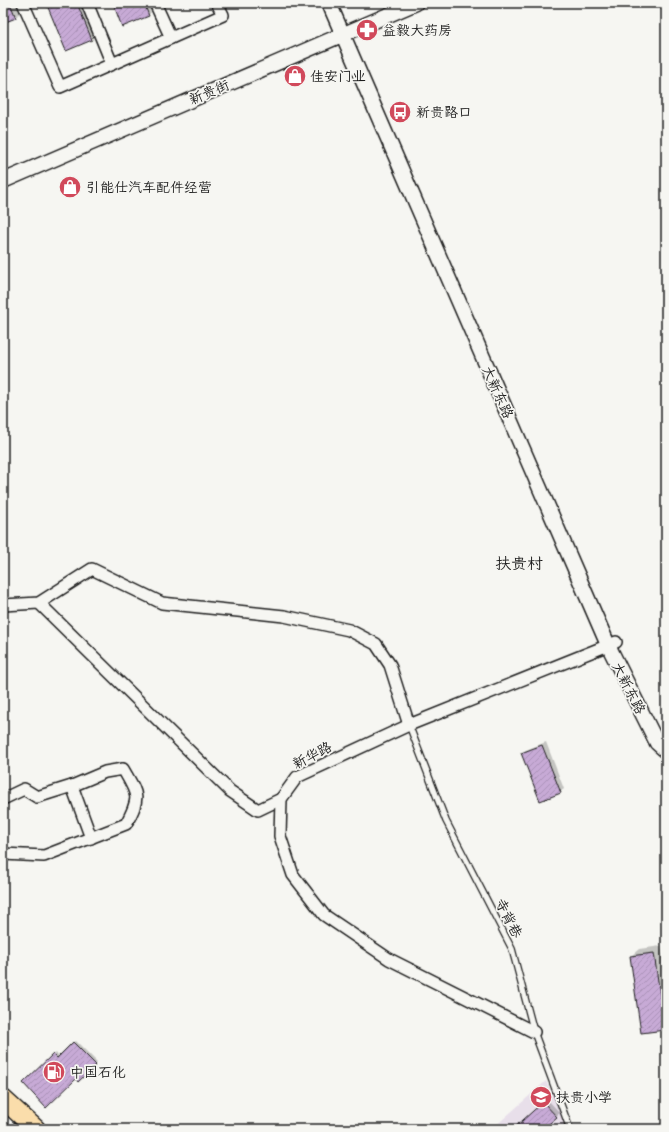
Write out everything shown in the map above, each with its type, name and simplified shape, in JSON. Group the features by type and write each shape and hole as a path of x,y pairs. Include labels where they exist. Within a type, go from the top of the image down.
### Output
{"highway":[{"path":"3,1100 36,1129"}],"street":[{"path":"23,3 60,87 223,16 218,3"},
{"path":"87,3 112,64"},
{"path":"155,3 171,38"},
{"path":"329,3 344,29"},
{"path":"338,3 344,29"},
{"name":"新贵街","path":"3,181 344,29 395,3"},
{"name":"新贵街","path":"3,171 344,29 416,3"},
{"name":"大新东路","path":"344,29 612,644 657,744 666,751"},
{"path":"3,605 40,603 92,569 162,603 284,616 349,630 376,644 390,665 409,725"},
{"path":"40,603 230,791 258,810 281,799 280,836 293,875 324,915 389,959 534,1032"},
{"name":"大新东路","path":"612,644 628,670 666,741"},
{"name":"新华路","path":"281,799 298,777 409,725 612,644"},
{"path":"3,799 24,789 37,797 72,786 105,772 123,769 136,792 136,805 126,824 44,856 3,854"},
{"path":"72,786 91,838"}],"lane":[{"name":"寺背巷","path":"409,725 446,822 512,949 534,1032 570,1129"}],"shaded area":[{"name":"扶贵小学","path":"546,1081 562,1112 567,1129 492,1129"}],"building":[{"path":"3,3 10,3 16,18 3,23"},
{"path":"52,3 77,3 92,40 66,51 47,5"},
{"path":"113,3 144,3 149,16 122,27"},
{"path":"542,745 561,793 540,801 521,753"},
{"path":"654,953 665,1030 641,1033 630,956"},
{"path":"73,1042 96,1065 78,1082 76,1079 46,1108 23,1083 53,1054 57,1058"},
{"path":"543,1102 557,1117 543,1129 513,1129"}],"place":[{"name":"益毅大药房","path":"367,30"},
{"name":"佳安门业","path":"295,76"},
{"name":"新贵路口","path":"400,112"},
{"name":"引能仕汽车配件经营","path":"70,187"},
{"name":"中国石化","path":"54,1072"},
{"name":"扶贵小学","path":"541,1097"}],"district":[{"name":"扶贵村","path":"519,563"}]}
